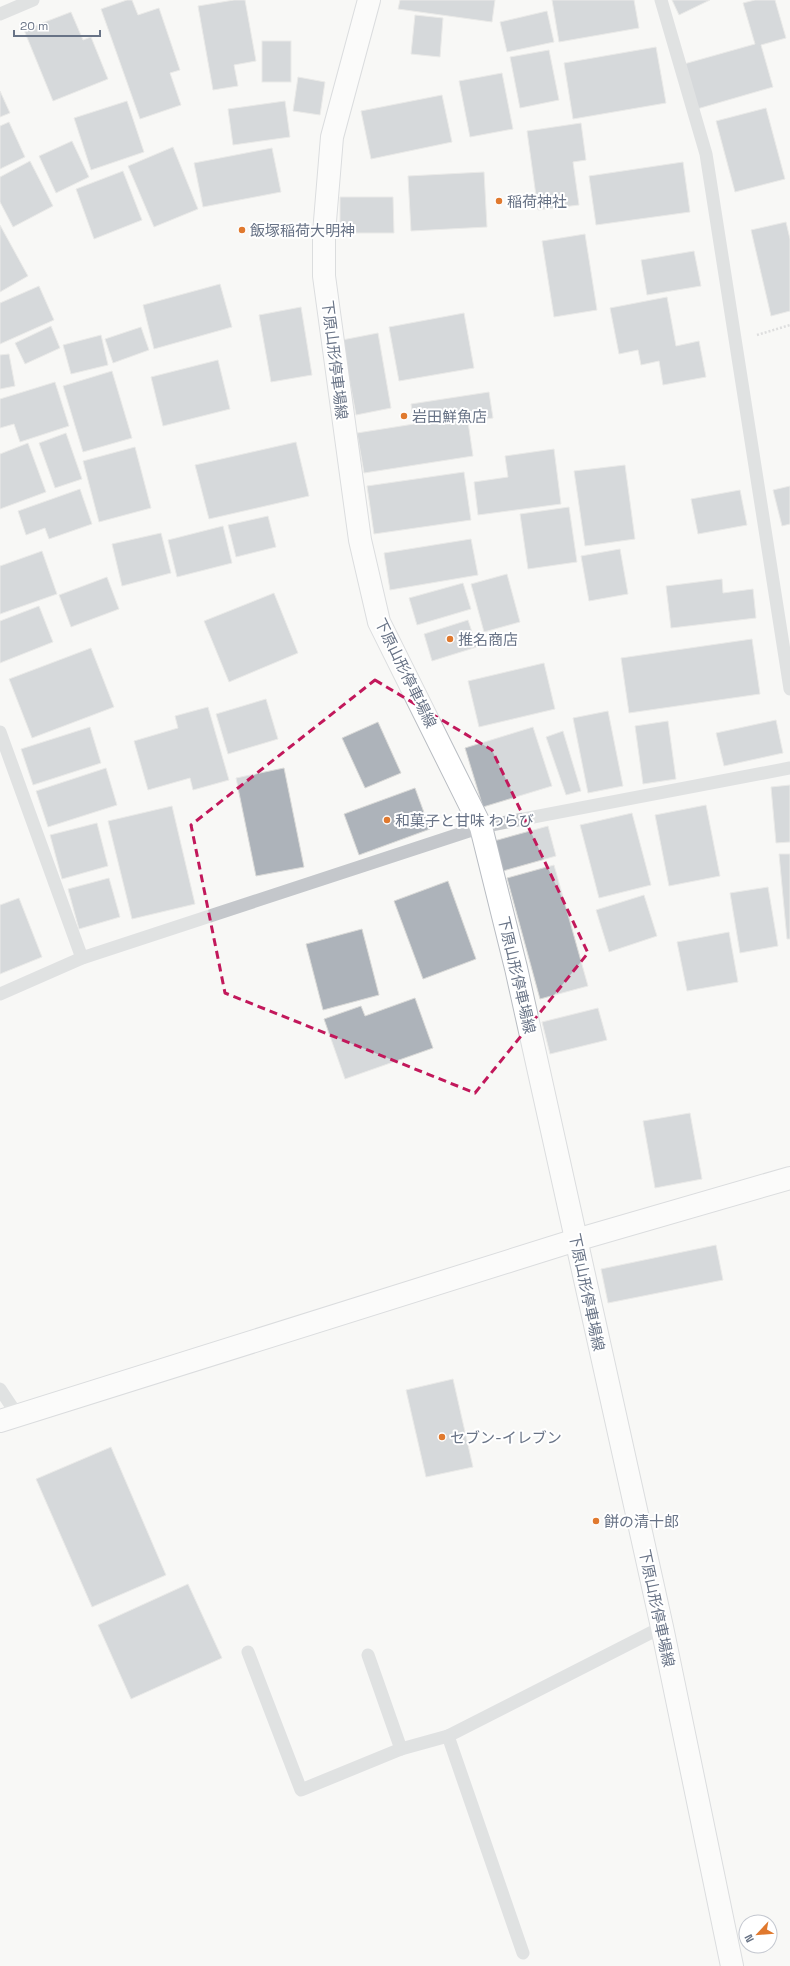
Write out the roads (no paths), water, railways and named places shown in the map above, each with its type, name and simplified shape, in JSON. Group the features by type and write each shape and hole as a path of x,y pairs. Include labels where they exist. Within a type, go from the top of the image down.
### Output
{"main road":[{"name":"下原山形停車場線","path":"369,0 332,137 324,233 324,276 360,540 379,622 481,827 516,968 662,1627 732,1966"},
{"path":"9,1419 576,1240 790,1178"}],"lane":[{"path":"0,14 33,0"},
{"path":"661,0 706,154 790,689"},
{"path":"0,732 82,958"},
{"path":"0,994 82,958 481,827 790,768"},
{"path":"0,1389 9,1419"},
{"path":"248,1652 301,1790 401,1748 448,1736 662,1627"},
{"path":"368,1655 401,1748"},
{"path":"448,1736 523,1953"}],"place":[{"name":"稲荷神社","path":"499,201"},
{"name":"飯塚稲荷大明神","path":"242,230"},
{"name":"岩田鮮魚店","path":"404,416"},
{"name":"推名商店","path":"450,639"},
{"name":"和菓子と甘味 わらび","path":"387,820"},
{"name":"セブン-イレブン","path":"442,1437"},
{"name":"餅の清十郎","path":"596,1521"}]}
